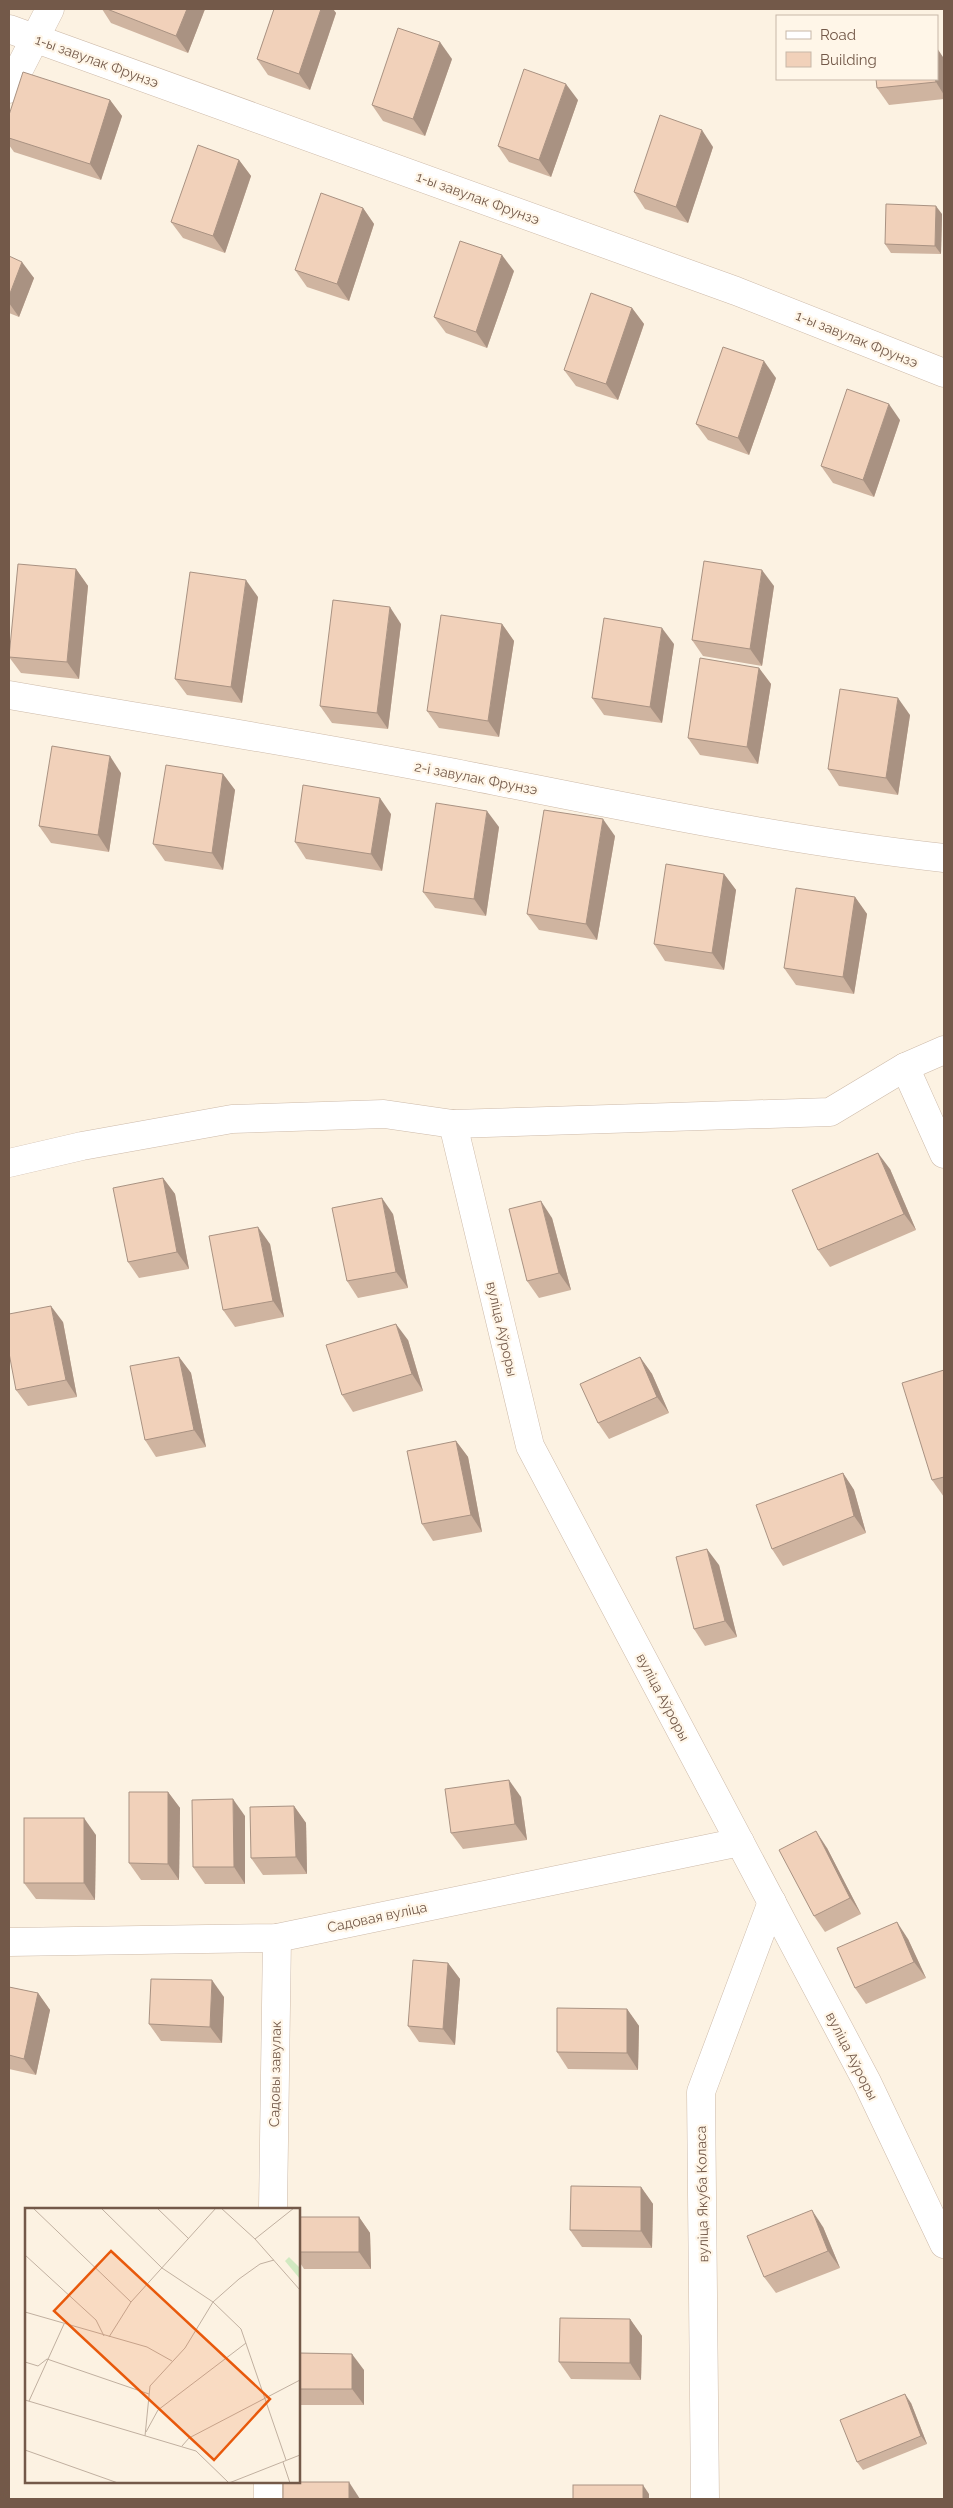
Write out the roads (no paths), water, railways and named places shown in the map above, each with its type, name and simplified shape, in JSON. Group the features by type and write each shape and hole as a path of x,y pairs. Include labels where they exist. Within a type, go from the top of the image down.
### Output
{"street":[{"path":"9,89 50,9"},
{"name":"1-ы завулак Фрунзэ","path":"9,29 736,291 944,373"},
{"name":"2-і завулак Фрунзэ","path":"9,695 453,773 674,817 850,848 944,858"},
{"path":"9,1163 82,1146 232,1118 384,1114 453,1124 830,1112 904,1067 944,1050"},
{"path":"904,1067 944,1154"},
{"name":"вуліца Аўроры","path":"453,1124 530,1446 867,2082 944,2244"},
{"name":"Садовая вуліца","path":"9,1942 277,1938 740,1842"},
{"name":"вуліца Якуба Коласа","path":"705,2499 701,2092 772,1902"},
{"name":"Садовы завулак","path":"272,2208 277,1938"},
{"path":"268,2483 268,2499"}]}
